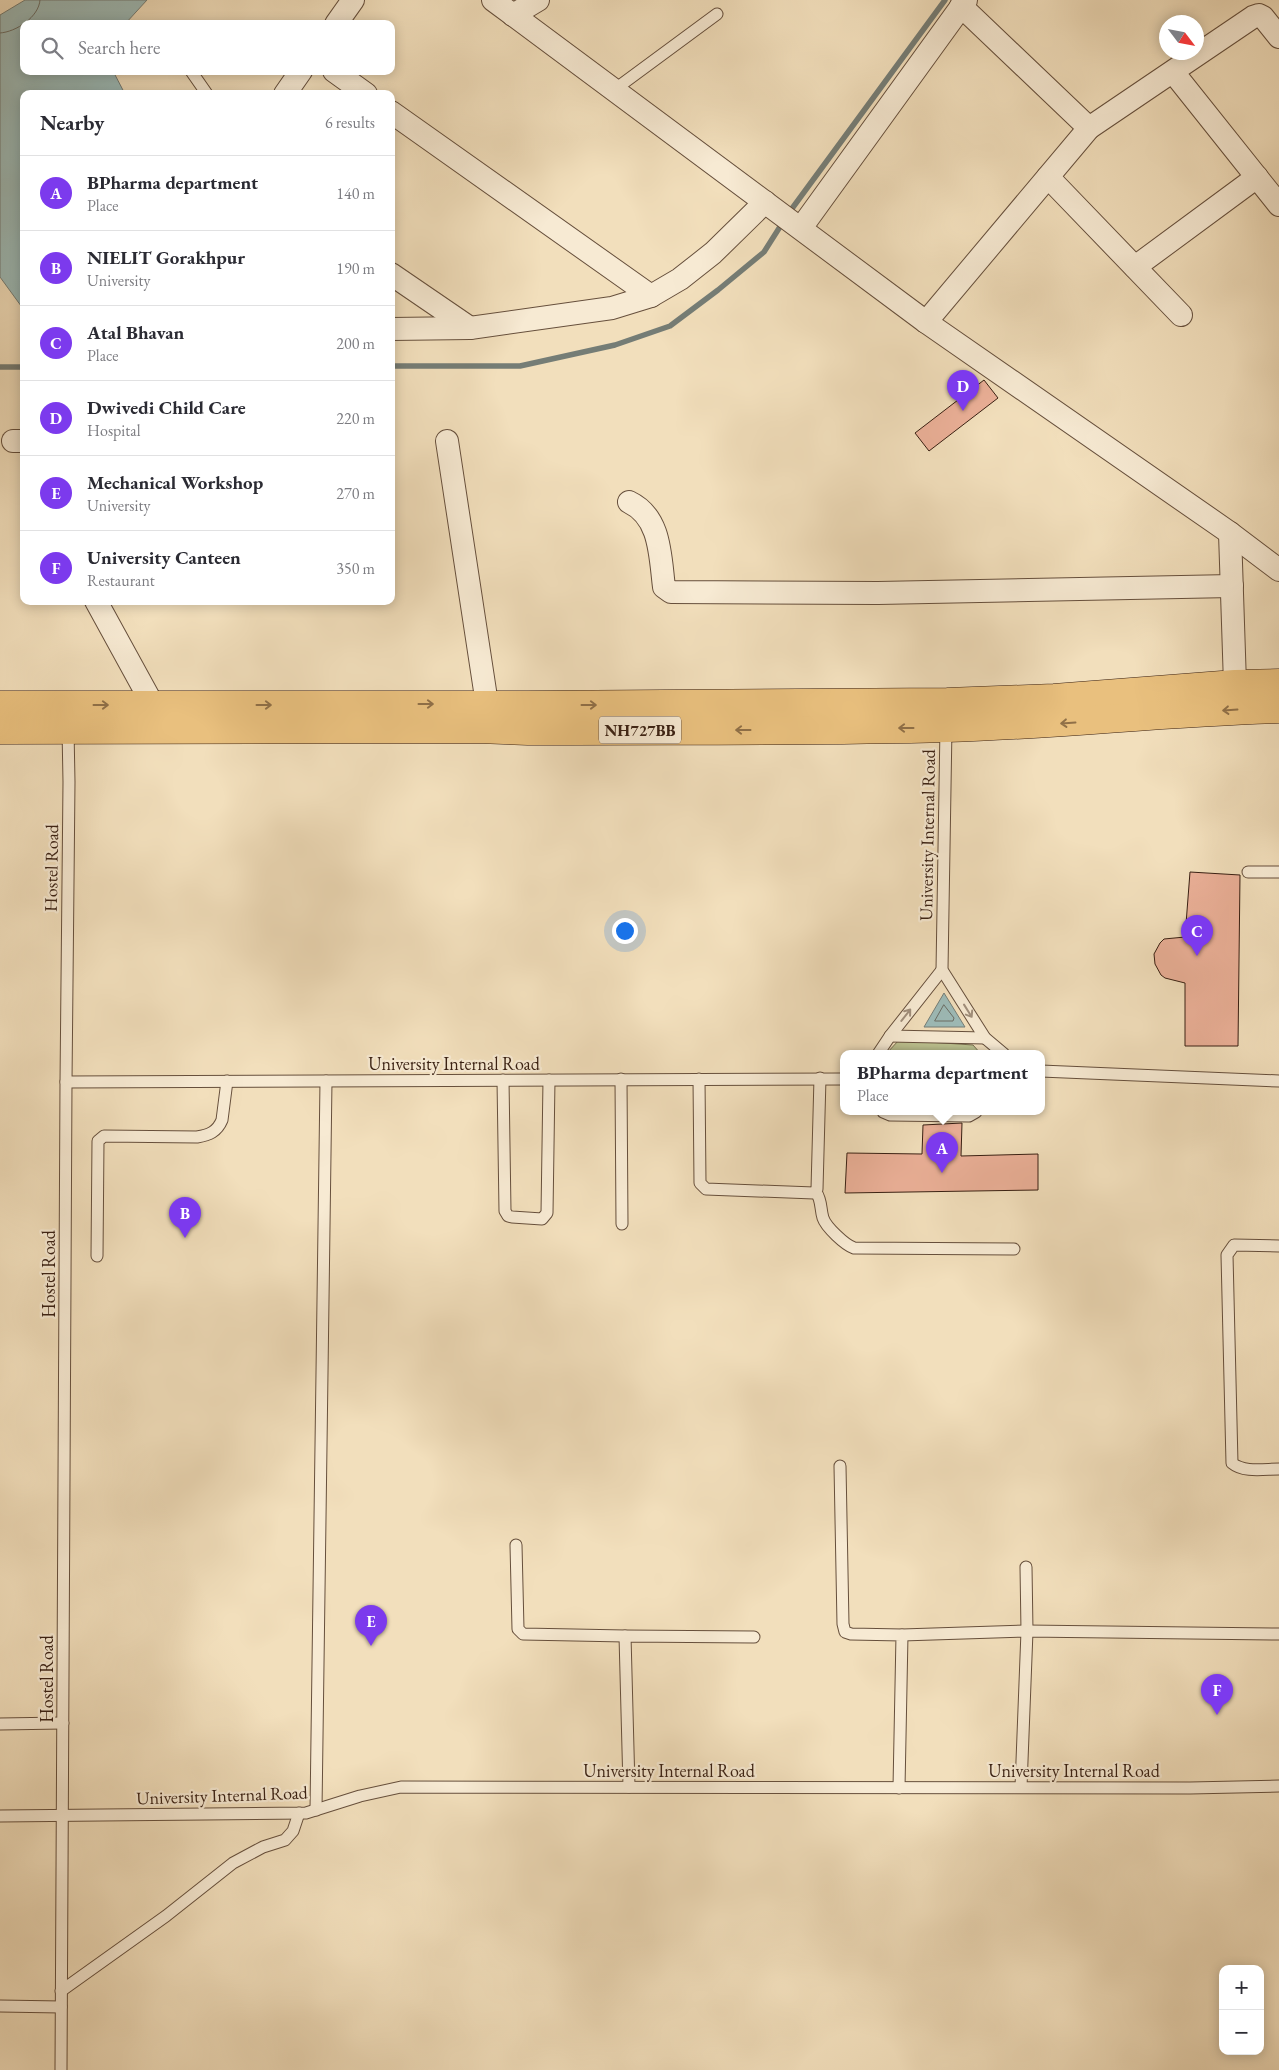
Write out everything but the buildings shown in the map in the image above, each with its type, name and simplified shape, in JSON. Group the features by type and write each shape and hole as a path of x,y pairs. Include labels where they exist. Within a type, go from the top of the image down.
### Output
{"highway":[{"name":"NH727BB","path":"0,705 68,718 538,731 946,715 1054,698 1235,684 1279,683"},
{"name":"NH727BB","path":"0,730 153,705 538,705 946,715 1055,724 1279,708"}],"street":[{"path":"339,20 353,0"},
{"path":"492,0 926,322 1230,533 1279,570"},
{"path":"513,15 538,0"},
{"path":"799,226 964,3 1090,128"},
{"path":"926,322 1090,128 1259,15 1263,17 1279,38"},
{"path":"1173,72 1279,205"},
{"path":"288,90 298,75"},
{"path":"340,75 360,90"},
{"path":"395,115 652,296"},
{"path":"1048,177 1181,315"},
{"path":"1134,267 1257,177"},
{"path":"395,329 470,328 612,308 652,296 680,279 772,207"},
{"path":"395,277 470,328"},
{"path":"448,441 487,704"},
{"path":"629,502 645,512 652,524 657,537 664,587 671,592 878,593 1232,586"},
{"path":"1230,533 1235,684"},
{"path":"98,605 153,705"}],"lane":[{"path":"614,90 717,14"},
{"path":"194,75 204,90"},
{"name":"University Internal Road","path":"942,970 946,715"},
{"name":"Hostel Road","path":"61,2070 68,718"},
{"path":"1248,872 1279,872"},
{"path":"881,1050 942,970 985,1038 999,1050"},
{"path":"890,1036 985,1038"},
{"path":"1045,1071 1279,1081"},
{"path":"820,1078 816,1192 822,1205 823,1220 847,1246 854,1248 1014,1249"},
{"name":"University Internal Road","path":"66,1082 820,1078 840,1080"},
{"path":"699,1079 700,1183 703,1187 706,1189 816,1192"},
{"path":"503,1080 505,1211 508,1216 512,1217 542,1218 547,1213 549,1080"},
{"path":"621,1080 622,1224"},
{"path":"97,1256 98,1141 100,1138 104,1136 179,1136 197,1138 211,1134 220,1125 227,1081"},
{"path":"316,1810 326,1081"},
{"path":"890,1115 971,1115"},
{"path":"1279,1246 1234,1245 1227,1255 1232,1463 1238,1468 1245,1469 1279,1469"},
{"path":"840,1466 843,1624 845,1632 851,1634 902,1635 1027,1631 1279,1634"},
{"path":"516,1545 518,1629 523,1634 754,1637"},
{"path":"1021,1788 1027,1631 1026,1567"},
{"path":"899,1788 902,1635"},
{"path":"625,1636 629,1787"},
{"path":"0,1724 63,1723"},
{"name":"University Internal Road","path":"62,1817 299,1814 360,1796 401,1787 1021,1788 1279,1786"},
{"path":"61,1991 166,1916 233,1863 263,1847 285,1840 293,1831 299,1814"},
{"path":"0,1816 62,1817"},
{"path":"0,2006 61,2007"}],"green space":[{"path":"899,1040 973,1045 977,1050 890,1050"}],"water":[{"path":"25,0 147,0 129,20 20,20 20,75 115,75 123,90 20,90 20,304 0,277 0,15"},
{"path":"944,993 965,1027 924,1027"}],"waterway":[{"path":"788,214 945,0"},
{"path":"395,366 520,366 615,345 670,326 764,252 783,222"},
{"path":"0,367 20,367"}],"place":[{"name":"Dwivedi Child Care","path":"963,411"},
{"name":"Atal Bhavan","path":"1197,956"},
{"name":"BPharma department","path":"942,1173"},
{"name":"NIELIT Gorakhpur","path":"185,1238"},
{"name":"Mechanical Workshop","path":"371,1646"},
{"name":"University Canteen","path":"1217,1715"}]}
